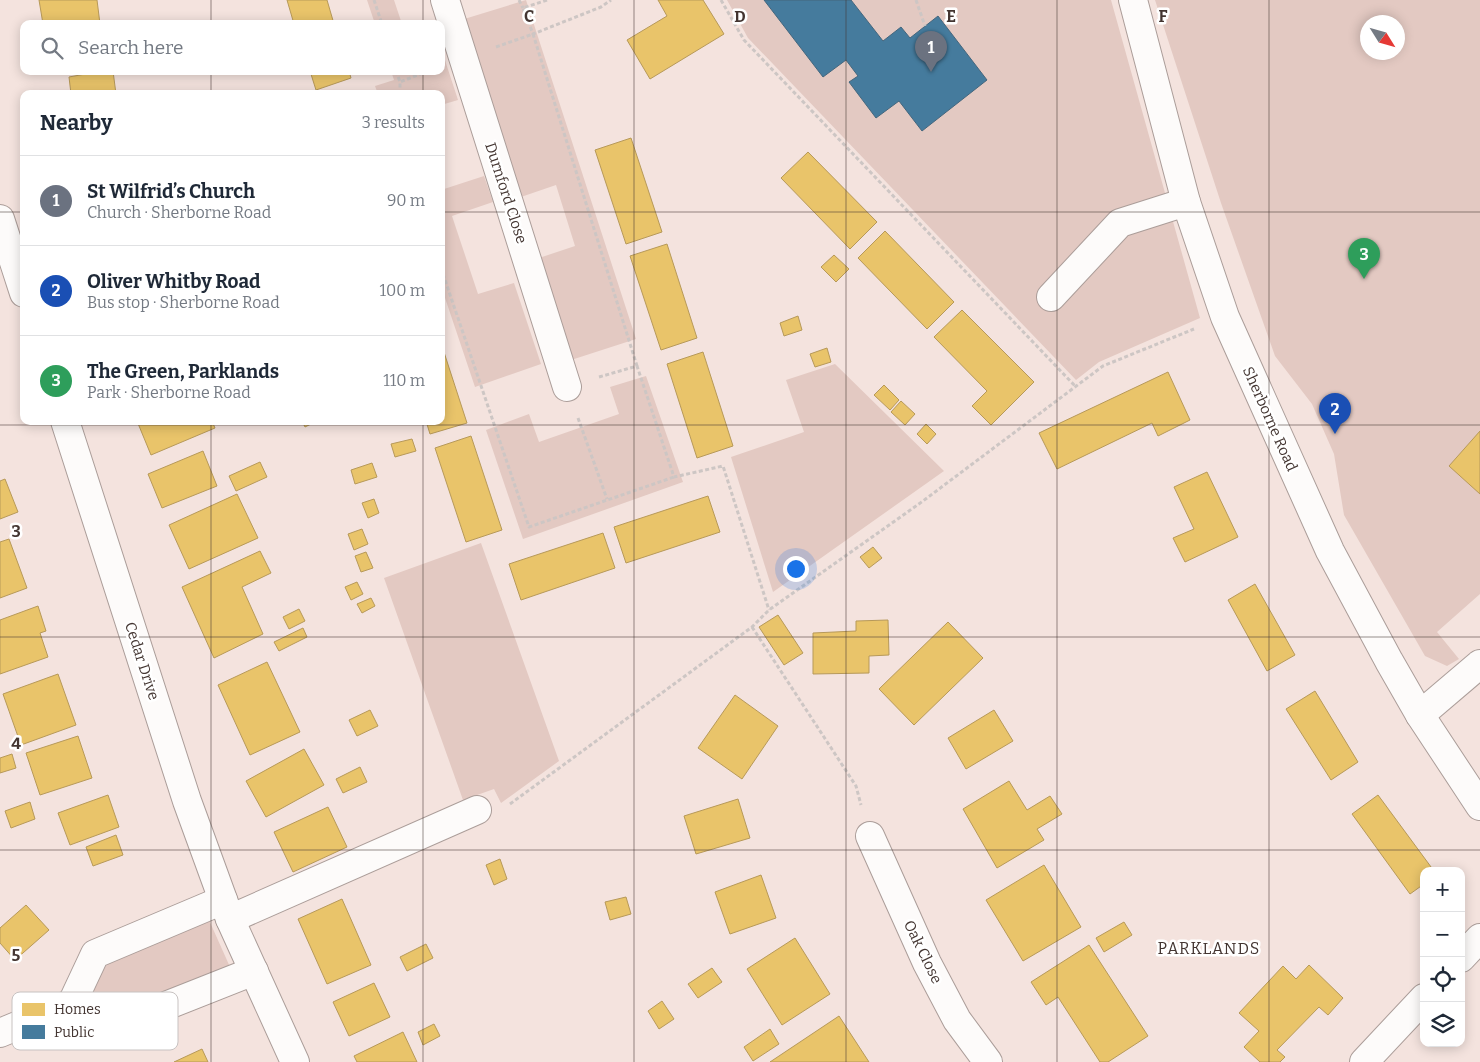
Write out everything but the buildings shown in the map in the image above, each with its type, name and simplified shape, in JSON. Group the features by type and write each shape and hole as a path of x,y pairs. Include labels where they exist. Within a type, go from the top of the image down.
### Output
{"street":[{"name":"Durnford Close","path":"445,0 567,387"},
{"name":"Sherborne Road","path":"1133,0 1186,202 1225,317 1330,550 1420,715 1480,806"},
{"path":"1051,297 1120,223 1186,202"},
{"path":"0,219 20,281"},
{"name":"Cedar Drive","path":"66,425 187,801 227,910 295,1062"},
{"path":"1420,715 1480,664"},
{"path":"77,992 95,954 227,910 477,810"},
{"name":"Oak Close","path":"870,836 927,963 957,1020 988,1062"},
{"path":"1462,957 1480,938"},
{"path":"178,1001 254,971"},
{"path":"1364,1062 1420,1002"},
{"path":"0,1033 12,1028"}],"path":[{"path":"374,0 381,20"},
{"path":"519,0 524,8 674,477"},
{"path":"524,8 547,0"},
{"path":"463,58 601,7 611,0"},
{"path":"721,0 744,40 1076,386"},
{"path":"916,0 925,26"},
{"path":"397,75 400,90"},
{"path":"400,82 418,75"},
{"path":"445,280 529,527 674,477 723,466 769,610"},
{"path":"477,810 503,809 752,627 769,610 931,495 1103,366 1225,317"},
{"path":"606,500 567,387 637,366"},
{"path":"752,627 856,786 870,836"}],"shaded area":[{"path":"367,0 394,0 401,20 374,20"},
{"path":"526,0 636,339 568,361 536,259 575,246 556,185 518,198 461,20"},
{"path":"727,0 1111,0 1200,318 1099,362 1076,380 748,38"},
{"path":"1155,0 1480,0 1480,594 1437,632 1459,659 1447,666 1425,656 1344,515 1334,454 1312,404 1275,356 1221,203"},
{"path":"445,60 458,100 445,104 445,90 376,90 375,86 394,80 392,75 445,75"},
{"path":"484,176 493,202 452,216 478,294 514,283 541,364 475,387 445,298 445,189"},
{"path":"835,364 944,471 773,592 731,457 804,432 786,380"},
{"path":"646,376 683,482 523,539 486,430 529,414 539,442 619,414 610,387"},
{"path":"481,543 559,761 501,803 494,789 463,800 384,578"},
{"path":"209,920 230,967 168,992 91,992 104,962"}],"place":[{"name":"St Wilfrid’s Church","path":"931,72"},
{"name":"The Green, Parklands","path":"1364,279"},
{"name":"Oliver Whitby Road","path":"1335,434"}],"district":[{"name":"PARKLANDS","path":"1209,948"}]}
